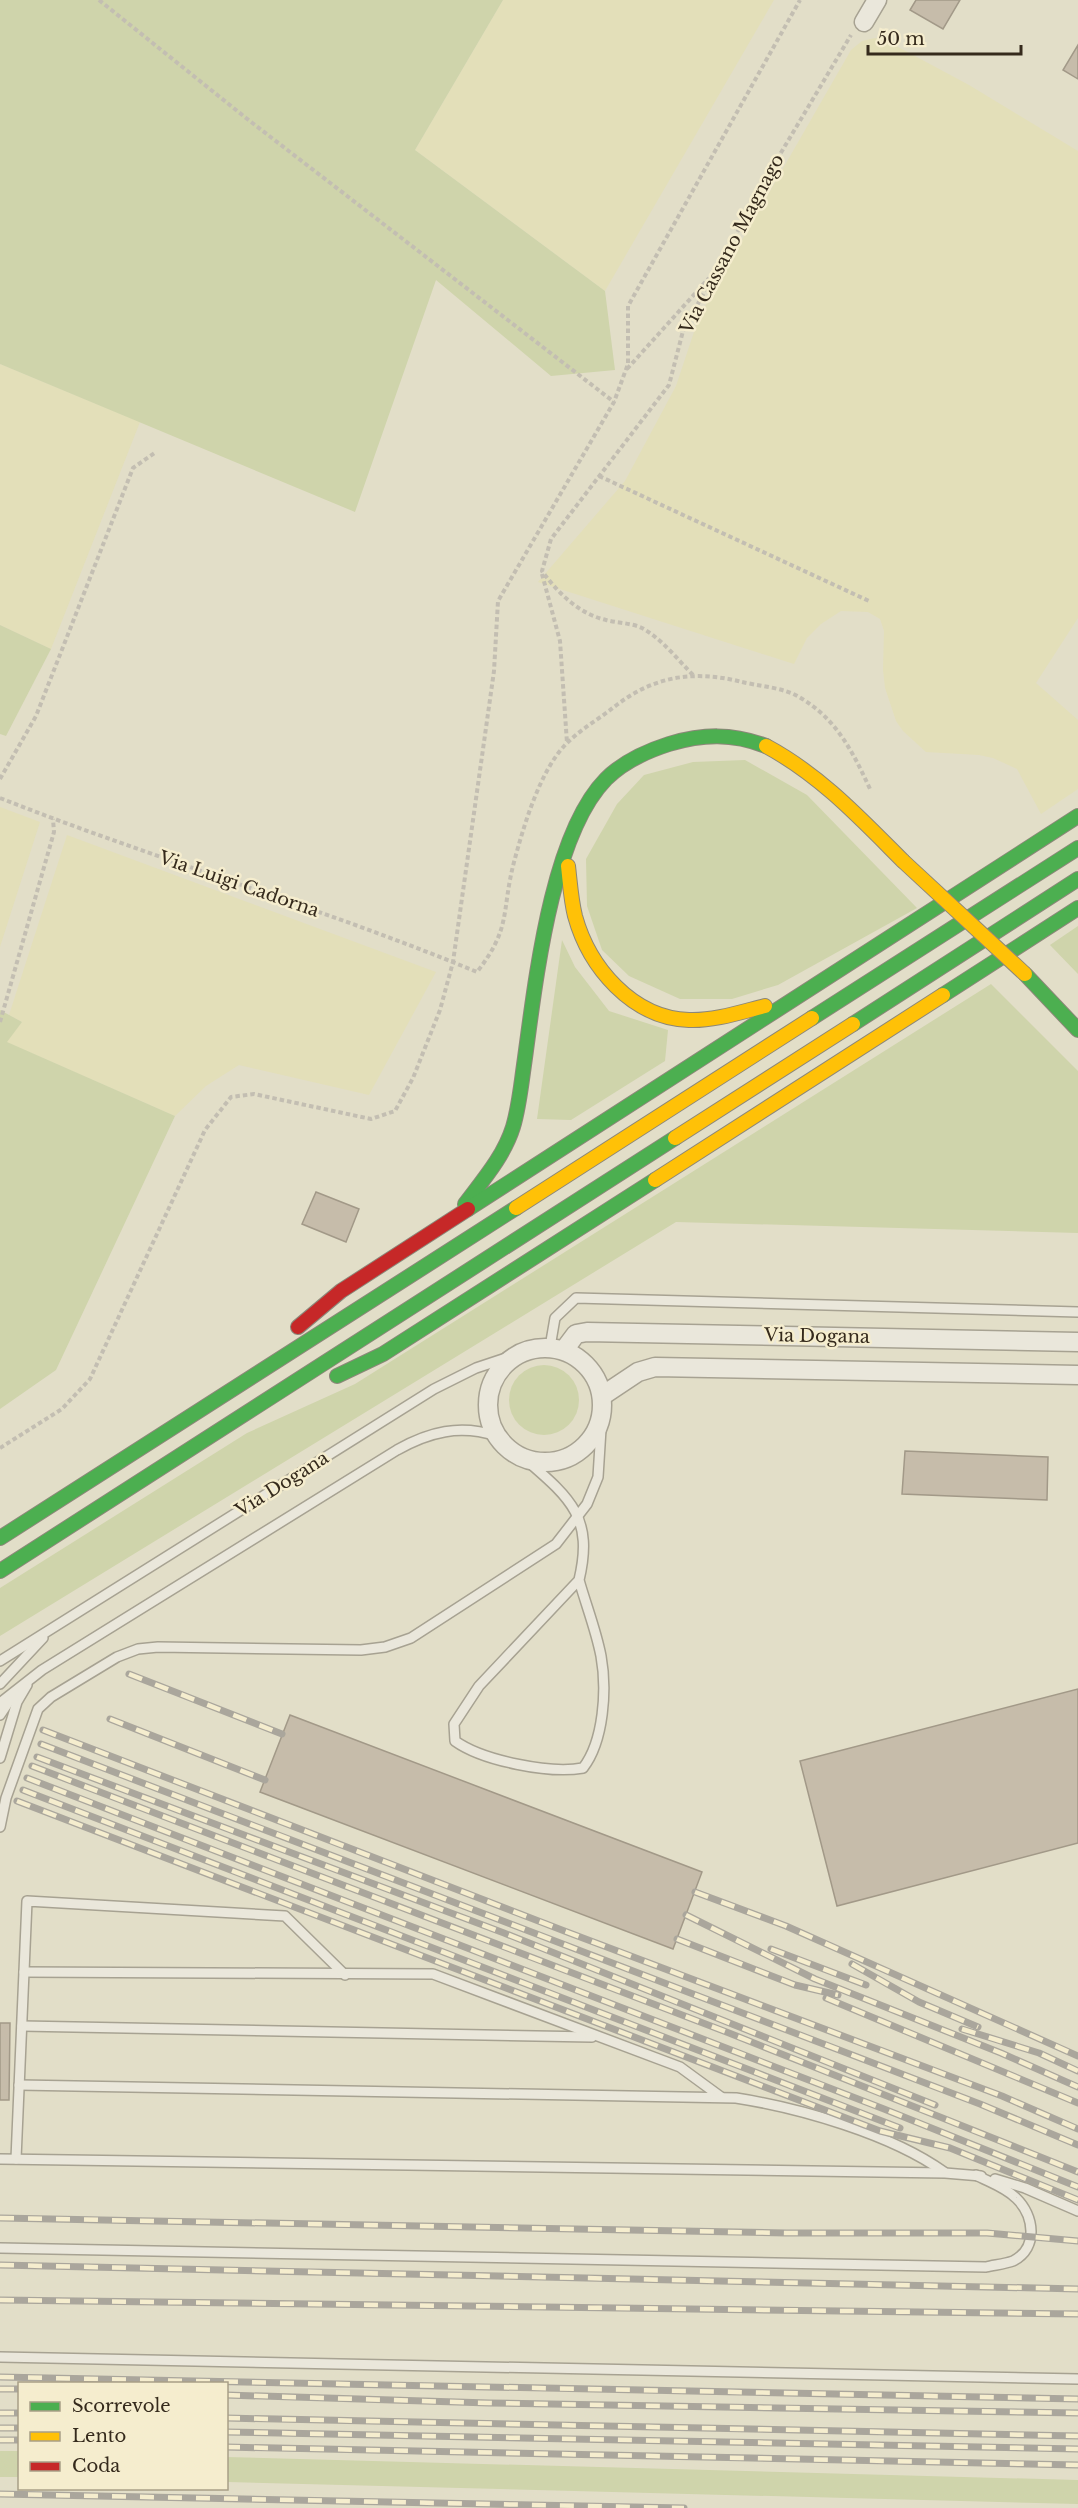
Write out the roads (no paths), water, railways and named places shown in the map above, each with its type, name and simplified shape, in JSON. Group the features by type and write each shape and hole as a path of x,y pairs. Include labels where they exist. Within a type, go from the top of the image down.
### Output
{"highway":[{"path":"454,1219 488,1174 513,1129 550,914 566,852 579,819 600,786 629,760 671,741 712,735 755,740 796,759 1025,974 1078,1030"},
{"path":"190,1416 340,1291 1078,816"},
{"path":"0,1538 1078,848"},
{"path":"566,852 576,917 596,963 618,989 648,1011 687,1020 721,1017 792,1000"},
{"path":"0,1571 1078,879"},
{"path":"203,1441 383,1354 1078,908"},
{"path":"1025,974 1069,998"}],"street":[{"path":"864,22 877,0"},
{"name":"Via Dogana","path":"518,1353 540,1347 557,1349 576,1334 626,1331 1078,1342"},
{"path":"518,1353 502,1366 489,1388 487,1408 496,1436 507,1449 525,1459 549,1462 569,1458 581,1450 599,1426 602,1405 592,1371 577,1357 557,1349"},
{"name":"Via Dogana","path":"602,1405 638,1372 655,1367 1078,1375"}],"lane":[{"path":"557,1349 555,1318 576,1298 1078,1312"},
{"name":"Via Dogana","path":"0,1661 434,1389 476,1368 518,1353"},
{"path":"0,1827 6,1798 35,1715 44,1704 127,1652 158,1647 377,1649 411,1638 547,1552 579,1517 598,1477 602,1405"},
{"name":"Via Dogana","path":"0,1703 33,1676 415,1440 444,1431 481,1431 496,1436"},
{"path":"525,1459 558,1488 579,1517 585,1533 579,1580 601,1656 603,1675 597,1739 592,1757 583,1768 566,1771 524,1766 473,1750 455,1741 454,1724 479,1686 579,1580"},
{"name":"Via Dogana","path":"0,1684 53,1628"},
{"name":"Via Dogana","path":"0,1715 19,1688 33,1676"},
{"name":"Via Dogana","path":"0,1758 17,1702 33,1676"},
{"path":"16,2159 27,1901 285,1916 345,1976"},
{"path":"24,1972 345,1976 434,1974 680,2067 722,2097"},
{"path":"22,2026 600,2037"},
{"path":"19,2085 722,2097 750,2100 827,2120 921,2156 945,2173"},
{"path":"0,2159 945,2173 976,2175 1025,2188 1078,2211"},
{"path":"0,2248 986,2267 1014,2260 1029,2246 1032,2237 1026,2210 1015,2197 1001,2187 976,2175"},
{"path":"0,2357 1078,2379"}],"railway":[{"path":"129,1674 282,1734"},
{"path":"110,1719 265,1780"},
{"path":"43,1730 567,1932 1002,2096 1078,2129"},
{"path":"41,1744 980,2104 1078,2145"},
{"path":"37,1757 504,1933 935,2105"},
{"path":"32,1766 729,2033 1078,2172"},
{"path":"27,1778 884,2109 1078,2187"},
{"path":"23,1790 900,2128"},
{"path":"17,1801 880,2131 950,2148 1078,2200"},
{"path":"695,1892 786,1926 1078,2056"},
{"path":"686,1915 815,1979 1001,2053 1078,2087"},
{"path":"677,1939 795,1985 838,1995"},
{"path":"771,1949 866,1985"},
{"path":"852,1964 919,2002 978,2027"},
{"path":"826,1998 1078,2103"},
{"path":"962,2029 1039,2053 1078,2071"},
{"path":"0,2218 786,2233 987,2233 1078,2241"},
{"path":"0,2265 1078,2289"},
{"path":"0,2300 1078,2314"},
{"path":"0,2377 1078,2399"},
{"path":"0,2389 18,2389"},
{"path":"228,2395 489,2403 1078,2413"},
{"path":"0,2413 18,2413"},
{"path":"228,2418 1078,2436"},
{"path":"0,2428 18,2428"},
{"path":"228,2432 1078,2449"},
{"path":"0,2440 18,2440"},
{"path":"228,2447 1078,2465"},
{"path":"0,2494 684,2508"}]}
